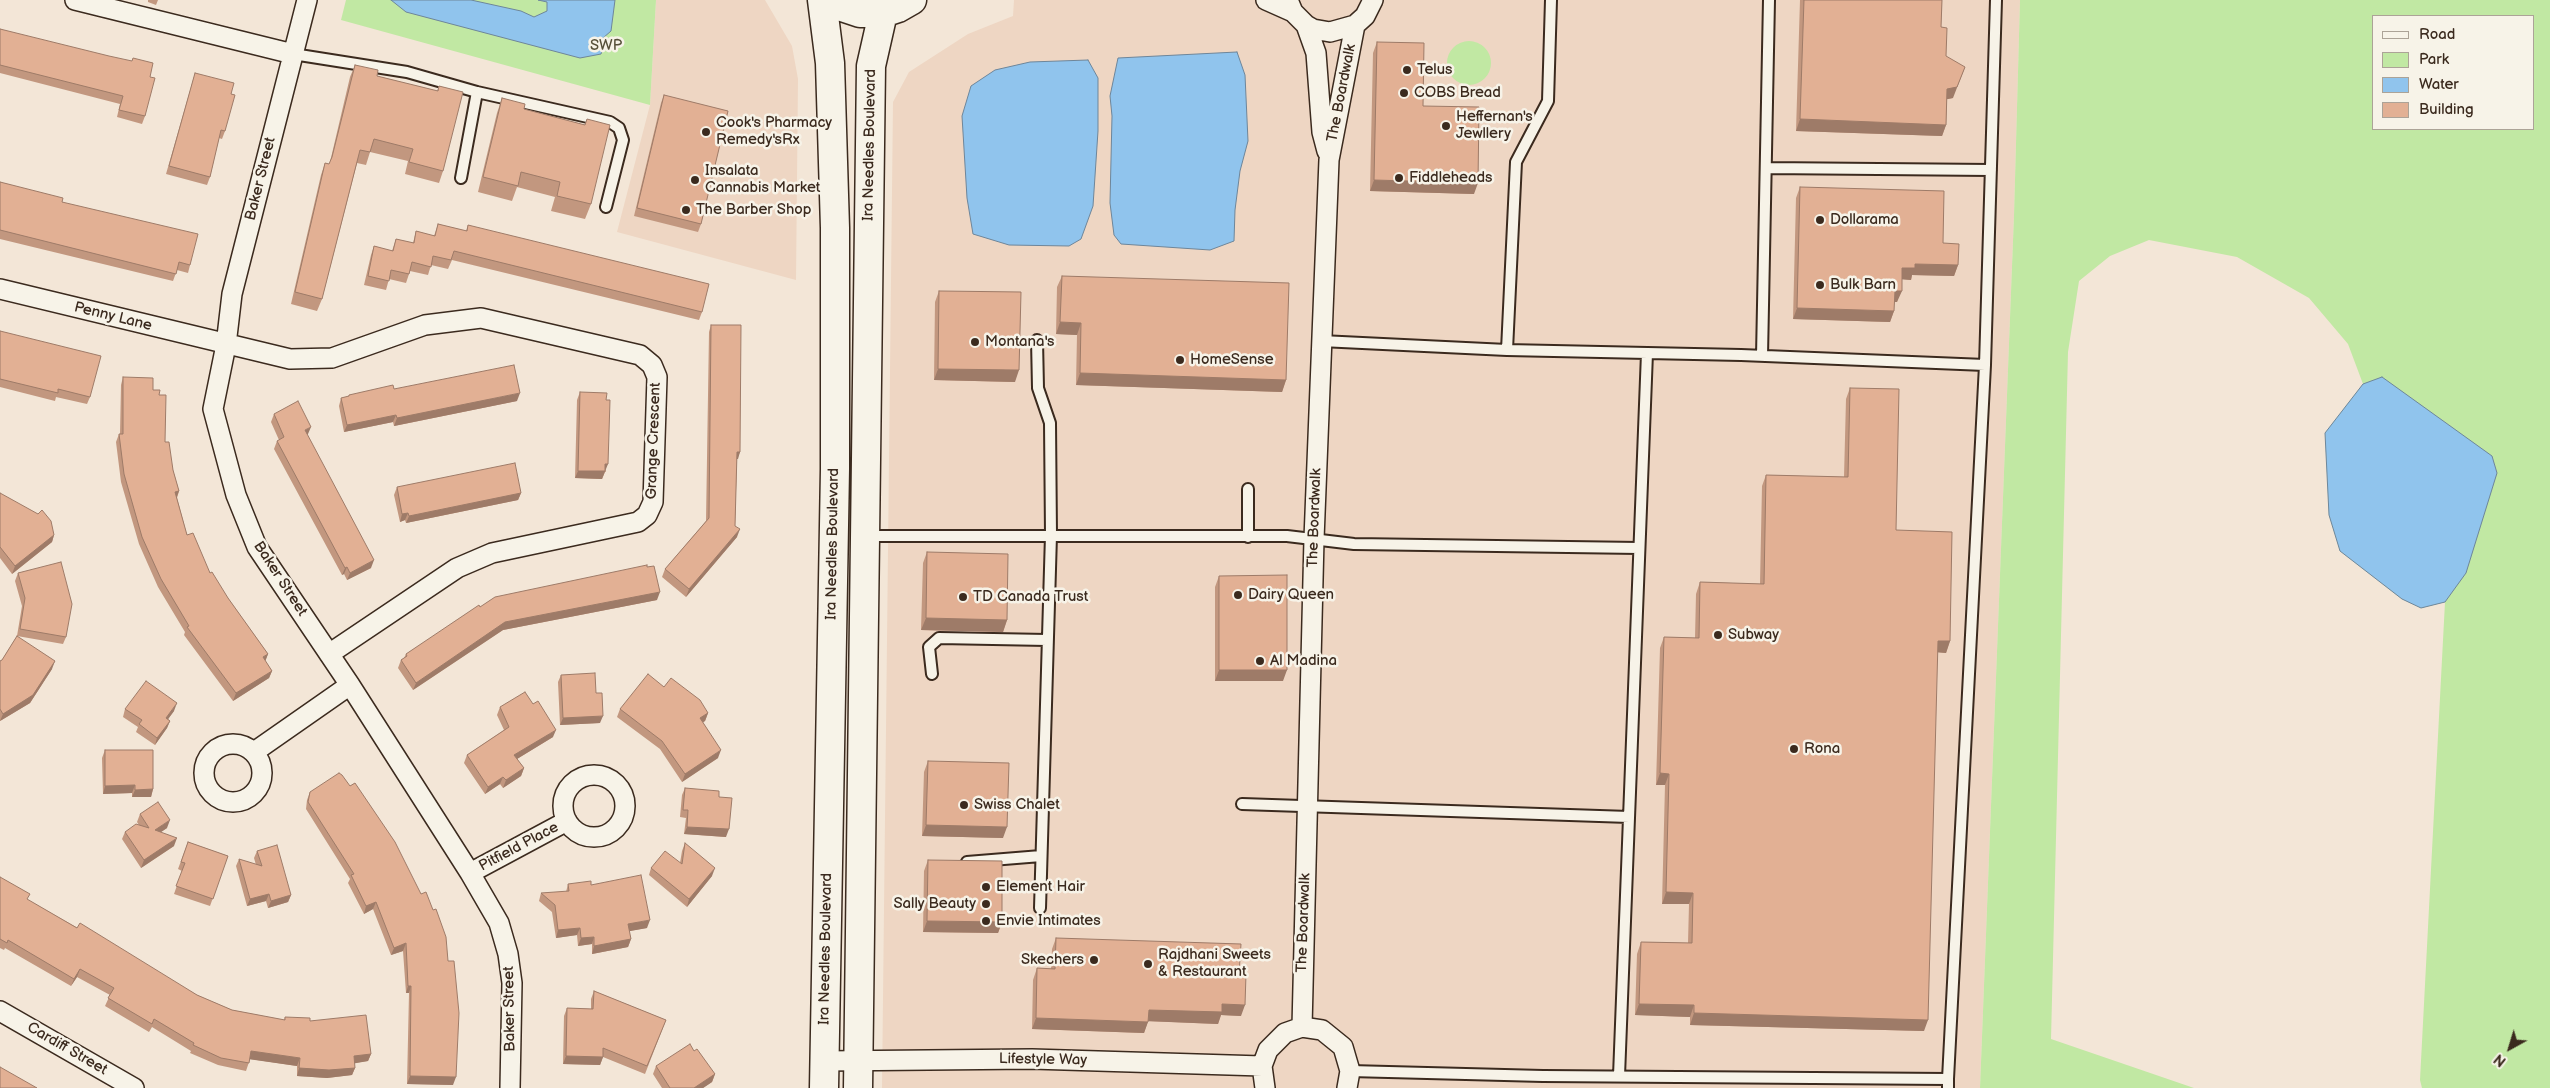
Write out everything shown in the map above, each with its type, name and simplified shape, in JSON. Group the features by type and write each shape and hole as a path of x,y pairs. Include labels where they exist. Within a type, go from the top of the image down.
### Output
{"main road":[{"name":"Ira Needles Boulevard","path":"822,0 830,63 835,228 835,469 824,1088"},
{"path":"831,0 839,6 860,13 883,13 898,8 912,0"},
{"name":"Ira Needles Boulevard","path":"858,1088 871,66 883,13"}],"street":[{"path":"75,0 292,54"},
{"name":"Baker Street","path":"306,0 232,294 226,345 213,409 236,495 257,548 350,685 470,873 499,922 508,954 512,983 510,1088"},
{"path":"1266,0 1295,12 1313,29 1330,32 1354,25 1365,16 1373,0"},
{"name":"The Boardwalk","path":"1295,12 1316,53 1322,132 1329,160"},
{"name":"The Boardwalk","path":"1302,1027 1314,539 1329,160 1354,25"},
{"name":"Penny Lane","path":"0,289 226,345"},
{"name":"Grange Crescent","path":"226,345 290,359 332,358 425,325 481,318 640,356 652,365 657,377 653,502 647,515 638,522 492,553 457,568 329,654"},
{"path":"254,752 350,685"},
{"name":"Pitfield Place","path":"470,873 567,821"},
{"name":"Cardiff Street","path":"0,1010 129,1087"},
{"path":"1265,1088 1262,1066 1272,1043 1285,1033 1302,1027 1322,1030 1337,1040 1347,1054 1349,1079"},
{"name":"Lifestyle Way","path":"824,1061 1032,1059 1262,1066"}],"lane":[{"path":"1507,350 1516,162 1548,101 1551,0"},
{"path":"1762,356 1769,0"},
{"path":"1349,1079 1620,1076 1709,1083 1948,1083 1985,365 1996,0"},
{"path":"292,54 407,72 477,92 610,122 619,128 623,140 606,208"},
{"path":"461,178 477,92"},
{"path":"1766,168 1991,170"},
{"path":"1037,340 1038,388 1050,423 1051,535 1040,908"},
{"path":"1321,341 1507,350 1762,356 1985,365"},
{"path":"1620,1076 1647,353"},
{"path":"1248,488 1248,537"},
{"path":"864,536 1287,536 1354,544 1639,548"},
{"path":"932,674 929,647 938,638 1047,640"},
{"path":"1242,804 1629,817"},
{"path":"967,862 1041,856"},
{"path":"1543,1076 1543,1088"}],"shaded area":[{"path":"656,0 765,0 792,46 798,79 796,280 617,232 650,105"},
{"path":"1014,0 2020,0 2014,215 1980,1088 882,1088 893,102 909,72 968,34 1013,16"}],"green space":[{"name":"SWP","path":"346,0 656,0 650,105 341,20"},
{"path":"2020,0 2550,0 2550,1088 2422,1088 2420,1080 2445,602 2421,608 2402,599 2340,551 2329,515 2325,433 2363,384 2348,344 2309,298 2237,257 2149,240 2110,256 2079,281 2068,352 2051,1039 2194,1088 1980,1088 2014,215"},
{"path":"1473,41 1485,47 1490,54 1490,72 1485,79 1478,84 1465,85 1457,82 1450,75 1447,59 1450,51 1457,44"}],"water":[{"path":"391,0 471,0 521,11 534,17 547,11 547,2 538,0 615,0 611,31 603,38 604,46 601,54 580,58 406,12"},
{"path":"1237,52 1245,75 1248,141 1240,171 1235,210 1234,241 1210,250 1121,244 1114,235 1110,203 1112,116 1110,96 1118,58"},
{"path":"1088,60 1098,78 1098,131 1093,206 1081,239 1069,246 1009,245 973,234 967,198 962,116 971,86 995,70 1030,62"},
{"path":"2382,377 2492,456 2497,473 2466,573 2445,602 2421,608 2402,599 2340,551 2329,515 2325,433 2363,384"}],"building":[{"path":"1804,0 1942,0 1941,27 1947,28 1946,56 1965,67 1957,87 1947,89 1946,125 1800,119"},
{"path":"0,29 109,56 132,61 133,58 153,63 150,77 155,78 145,116 119,110 123,96 0,65"},
{"path":"1377,42 1424,43 1423,106 1479,107 1478,183 1374,180"},
{"path":"355,65 378,70 377,76 438,91 439,86 463,92 443,171 409,162 413,149 374,139 370,152 360,150 322,299 295,292 325,163 329,164 332,157"},
{"path":"195,73 234,83 231,94 235,95 225,131 221,130 210,177 169,166"},
{"path":"664,95 728,111 701,224 637,208"},
{"path":"502,98 525,104 524,109 585,125 587,119 610,125 591,204 557,196 560,182 521,172 518,186 483,177"},
{"path":"0,182 63,198 62,202 198,234 190,265 179,262 176,274 0,230"},
{"path":"1800,187 1944,191 1943,243 1959,244 1958,265 1915,264 1915,268 1902,268 1902,291 1895,291 1894,311 1797,308"},
{"path":"438,224 467,231 468,225 709,284 702,312 454,251 451,260 433,256 431,267 412,262 409,274 391,270 389,281 368,276 374,246 393,251 396,239 414,243 416,231 435,236"},
{"name":"HomeSense","path":"1062,276 1289,283 1286,380 1080,373 1081,323 1060,322"},
{"name":"Montana's","path":"939,291 1021,292 1019,370 938,369"},
{"path":"711,325 741,325 740,452 737,452 735,526 740,529 689,589 665,569 709,518"},
{"path":"0,331 101,356 90,397 58,389 58,393 0,379"},
{"path":"514,365 520,393 397,418 396,415 347,425 341,398 349,395 393,385 394,389"},
{"path":"123,377 153,378 153,390 160,390 159,395 166,395 165,442 169,442 173,470 179,491 175,492 187,535 193,533 210,573 212,572 268,654 263,657 272,671 236,693 187,627 189,626 161,579 142,537 124,474 119,434 123,434"},
{"name":"Rona","path":"1850,388 1899,389 1896,530 1952,532 1950,641 1938,641 1928,1020 1694,1013 1694,1005 1639,1004 1641,942 1692,943 1693,893 1666,892 1669,774 1660,773 1664,637 1699,638 1700,582 1764,584 1766,475 1848,477"},
{"path":"580,392 607,393 606,400 610,400 608,464 605,464 605,471 578,471"},
{"path":"298,401 311,427 305,430 374,560 350,573 347,567 345,568 277,441 284,437 274,414"},
{"path":"515,463 521,493 409,516 408,513 402,514 397,487"},
{"path":"0,493 38,514 42,510 51,521 54,535 15,566 0,547"},
{"name":"TD Canada Trust","path":"927,552 1008,554 1007,620 926,618"},
{"path":"61,562 72,604 66,637 20,629 25,598 18,573"},
{"path":"647,565 647,567 654,566 660,592 505,622 416,683 401,660 407,656 406,654 479,605 480,607 495,597"},
{"path":"1287,575 1287,670 1219,670 1219,576"},
{"path":"17,636 55,661 33,695 3,714 0,709 0,661"},
{"path":"595,673 596,693 602,693 603,716 563,718 561,675"},
{"path":"648,674 664,687 671,678 700,700 708,713 700,718 721,750 685,774 662,741 620,709"},
{"path":"146,681 177,703 166,718 170,721 157,738 139,724 142,720 125,709"},
{"path":"525,692 533,704 538,701 556,730 514,755 524,768 506,780 503,777 488,787 467,755 509,727 500,707"},
{"path":"105,750 153,750 153,789 135,790 135,785 105,786"},
{"name":"Swiss Chalet","path":"928,761 1009,763 1007,827 926,825"},
{"path":"339,773 350,786 355,783 395,842 421,894 426,892 433,910 436,909 446,937 448,961 454,961 459,1013 456,1077 410,1076 411,986 408,986 406,943 394,948 376,902 366,906 351,875 354,874 308,802 310,792"},
{"path":"685,788 719,791 719,797 732,798 729,829 687,827 688,810 683,810"},
{"path":"158,802 170,820 155,830 177,838 144,860 125,832 136,824 149,828 140,814"},
{"path":"188,842 228,856 213,899 176,886 185,863 181,862"},
{"path":"685,843 715,868 689,899 651,868 665,851 682,864"},
{"path":"277,845 291,895 271,901 269,894 250,899 239,859 262,866 257,851"},
{"path":"928,860 1002,861 1002,922 927,921"},
{"path":"641,875 650,920 628,924 631,939 594,946 594,937 581,938 580,928 558,930 555,905 541,893 569,891 568,884 591,881 591,885"},
{"path":"0,877 30,894 27,899 77,928 80,923 197,995 232,1010 285,1020 285,1017 310,1018 310,1021 366,1015 371,1054 354,1056 355,1068 329,1070 299,1068 300,1058 251,1051 249,1063 221,1058 193,1045 194,1043 154,1019 152,1024 108,998 114,988 80,969 74,979 8,940 7,943 0,939"},
{"path":"1056,938 1241,944 1239,974 1246,974 1245,1005 1222,1004 1222,1012 1149,1010 1148,1022 1036,1018 1037,968 1055,969"},
{"path":"594,991 666,1020 647,1066 603,1048 603,1057 566,1056 567,1008 593,1009"},
{"path":"690,1044 694,1051 697,1049 715,1074 694,1088 670,1088 656,1066"},
{"path":"0,1067 37,1088 0,1088"}],"place":[{"name":"Telus","path":"1407,70"},
{"name":"COBS Bread","path":"1404,93"},
{"name":"Heffernan's Jewllery","path":"1446,126"},
{"name":"Cook's Pharmacy Remedy'sRx","path":"706,132"},
{"name":"Fiddleheads","path":"1399,178"},
{"name":"Insalata Cannabis Market","path":"695,180"},
{"name":"The Barber Shop","path":"686,210"},
{"name":"Dollarama","path":"1820,220"},
{"name":"Bulk Barn","path":"1820,285"},
{"name":"Montana's","path":"975,342"},
{"name":"HomeSense","path":"1180,360"},
{"name":"Dairy Queen","path":"1238,595"},
{"name":"TD Canada Trust","path":"963,597"},
{"name":"Subway","path":"1718,635"},
{"name":"Al Madina","path":"1260,661"},
{"name":"Rona","path":"1794,749"},
{"name":"Swiss Chalet","path":"964,805"},
{"name":"Element Hair","path":"986,887"},
{"name":"Sally Beauty","path":"986,904"},
{"name":"Envie Intimates","path":"986,921"},
{"name":"Skechers","path":"1094,960"},
{"name":"Rajdhani Sweets & Restaurant","path":"1148,964"}]}
